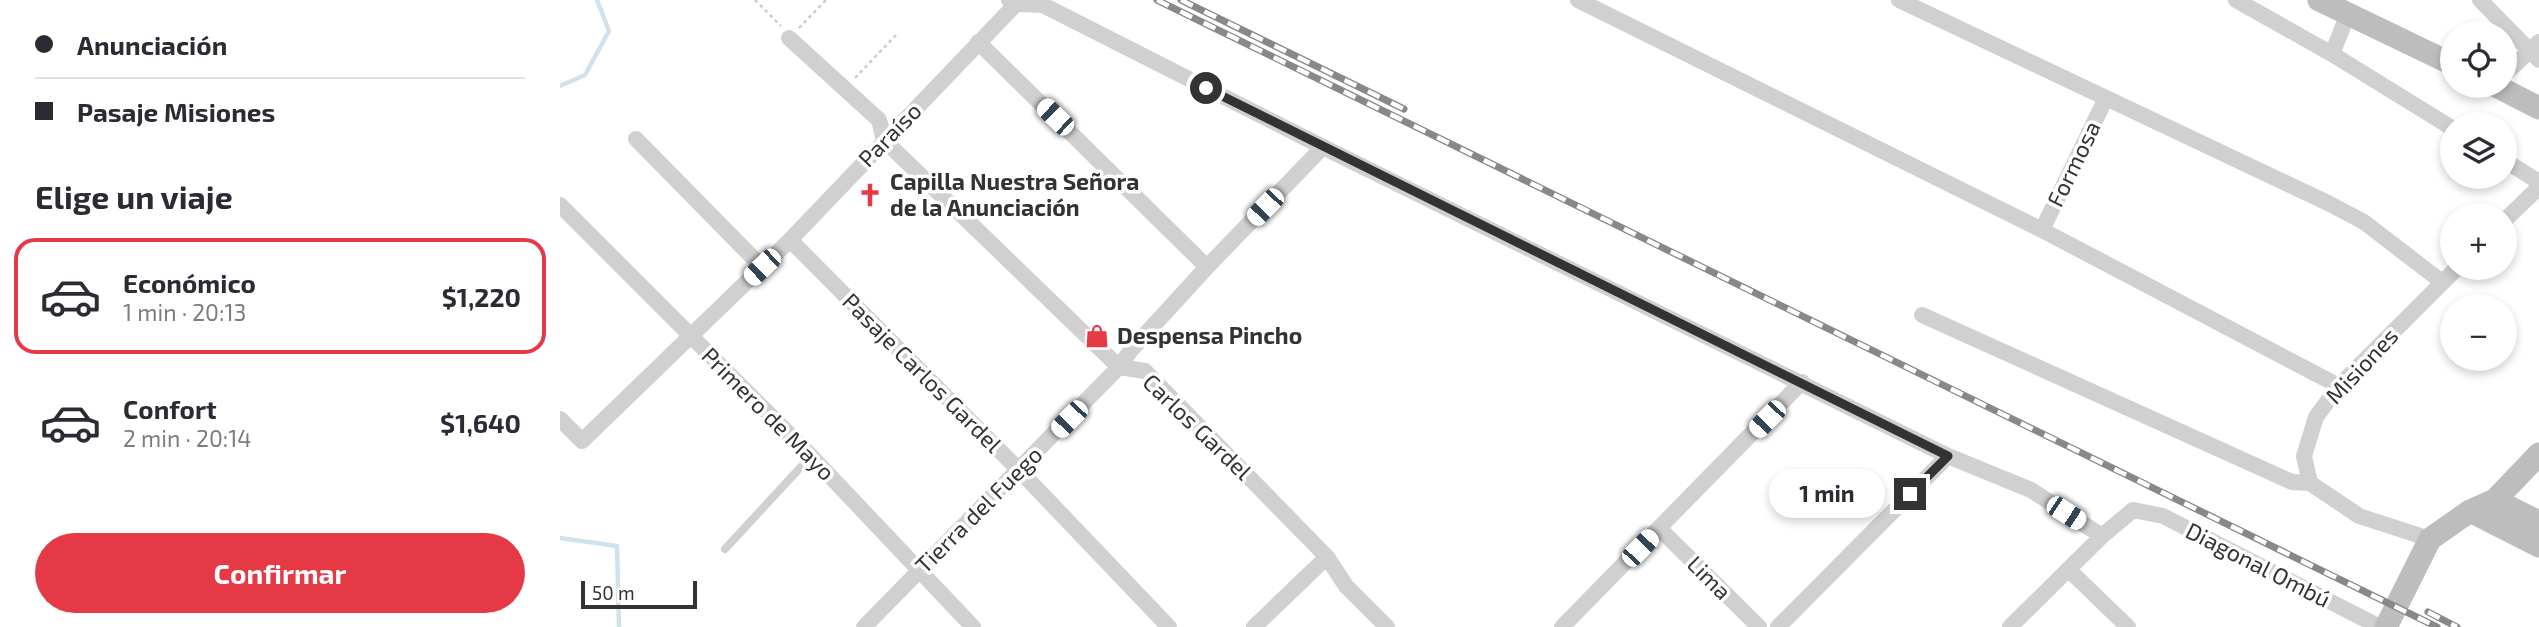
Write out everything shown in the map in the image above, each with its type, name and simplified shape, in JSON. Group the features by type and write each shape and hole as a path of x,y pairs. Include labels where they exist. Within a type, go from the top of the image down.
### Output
{"street":[{"path":"1578,0 2042,230 2339,386"},
{"path":"1899,0 2316,197 2364,222 2442,282"},
{"path":"2236,0 2260,6 2440,121"},
{"path":"2319,0 2440,58"},
{"path":"2480,0 2536,51 2517,65"},
{"path":"1012,2 1043,5 1323,147 1948,456 2031,490 2102,536 2010,627"},
{"name":"Paraíso","path":"560,419 582,441 790,240 978,42 1012,2"},
{"path":"2332,54 2348,14"},
{"name":"Carlos Gardel","path":"789,38 879,120 884,141 1119,368 1145,371 1327,557 1346,586 1387,627"},
{"path":"978,42 1207,267"},
{"path":"2517,97 2539,108"},
{"name":"Formosa","path":"2042,230 2106,98"},
{"path":"636,139 762,267"},
{"name":"Tierra del Fuego","path":"864,627 1119,368 1131,351 1207,267 1323,147"},
{"path":"2517,169 2539,184 2517,207"},
{"name":"Primero de Mayo","path":"560,205 811,456 974,627"},
{"name":"Pasaje Carlos Gardel","path":"790,240 1019,470 1169,627"},
{"name":"Misiones","path":"2310,483 2304,456 2316,416 2339,386 2442,282"},
{"path":"1922,315 2291,482 2310,483 2359,516 2430,539"},
{"path":"1562,627 1802,382"},
{"path":"2386,627 2430,539 2470,511 2496,500 2539,454"},
{"path":"1778,627 1948,456"},
{"path":"2496,500 2539,522"},
{"name":"Diagonal Ombú","path":"2102,536 2133,510 2163,516 2380,627"},
{"path":"2470,511 2539,546"},
{"name":"Lima","path":"1659,528 1759,627"},
{"path":"1254,627 1327,557"},
{"path":"2068,570 2128,627"}],"lane":[{"path":"725,550 811,456"}],"path":[{"path":"755,0 771,14 789,38 826,0"},
{"path":"845,88 896,34"}],"waterway":[{"path":"560,86 585,75 609,31 597,0"},
{"path":"560,538 617,546 619,627"}],"railway":[{"path":"1157,0 2437,627"},
{"path":"1181,0 1404,109"},
{"path":"2428,612 2457,627"}],"place":[{"name":"Capilla Nuestra Señora de la Anunciación","path":"870,195"},
{"name":"Despensa Pincho","path":"1097,336"}],"route":[{"path":"1206,88 1948,456 1910,494"}]}
